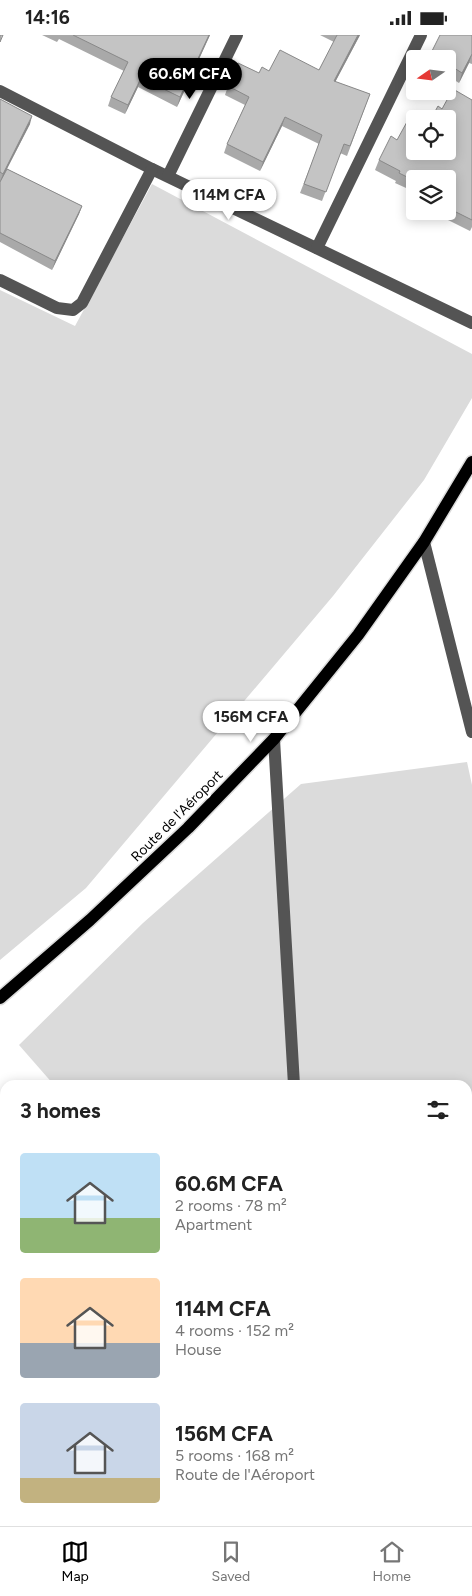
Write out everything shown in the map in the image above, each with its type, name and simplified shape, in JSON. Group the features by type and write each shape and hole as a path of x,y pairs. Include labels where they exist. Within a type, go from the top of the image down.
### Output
{"main road":[{"name":"Route de l'Aéroport","path":"0,998 90,921 181,834 274,739 358,635 424,542 472,462"}],"street":[{"path":"168,176 237,35"},
{"path":"316,248 421,35"},
{"path":"0,91 152,169 472,323"},
{"path":"0,280 57,308 73,310 82,303 152,169"},
{"path":"424,542 472,732"},
{"path":"274,739 294,1080"}],"shaded area":[{"path":"152,184 472,354 472,398 424,480 333,596 86,888 0,960 0,290 75,326"},
{"path":"467,762 472,785 472,1080 50,1080 19,1045 143,923 301,784"}],"building":[{"path":"73,35 209,35 180,97 141,78 128,105 111,97 128,62"},
{"path":"337,35 358,35 334,81 370,94 350,146 344,144 326,192 304,184 322,135 285,117 263,162 227,144 249,97 228,86 238,63 259,73 262,67 269,71 280,50 319,70"},
{"path":"440,35 472,35 472,54 462,73 456,69 456,50 432,50"},
{"path":"456,91 472,100 472,220 456,212 456,170 406,170 406,176 399,173 400,171 379,160 391,136 397,140 406,124 406,160 456,160 456,110 436,110 438,106 442,109 447,100 456,100"},
{"path":"0,99 32,116 3,174 0,172"},
{"path":"7,169 82,206 55,261 0,233 0,182"}]}
